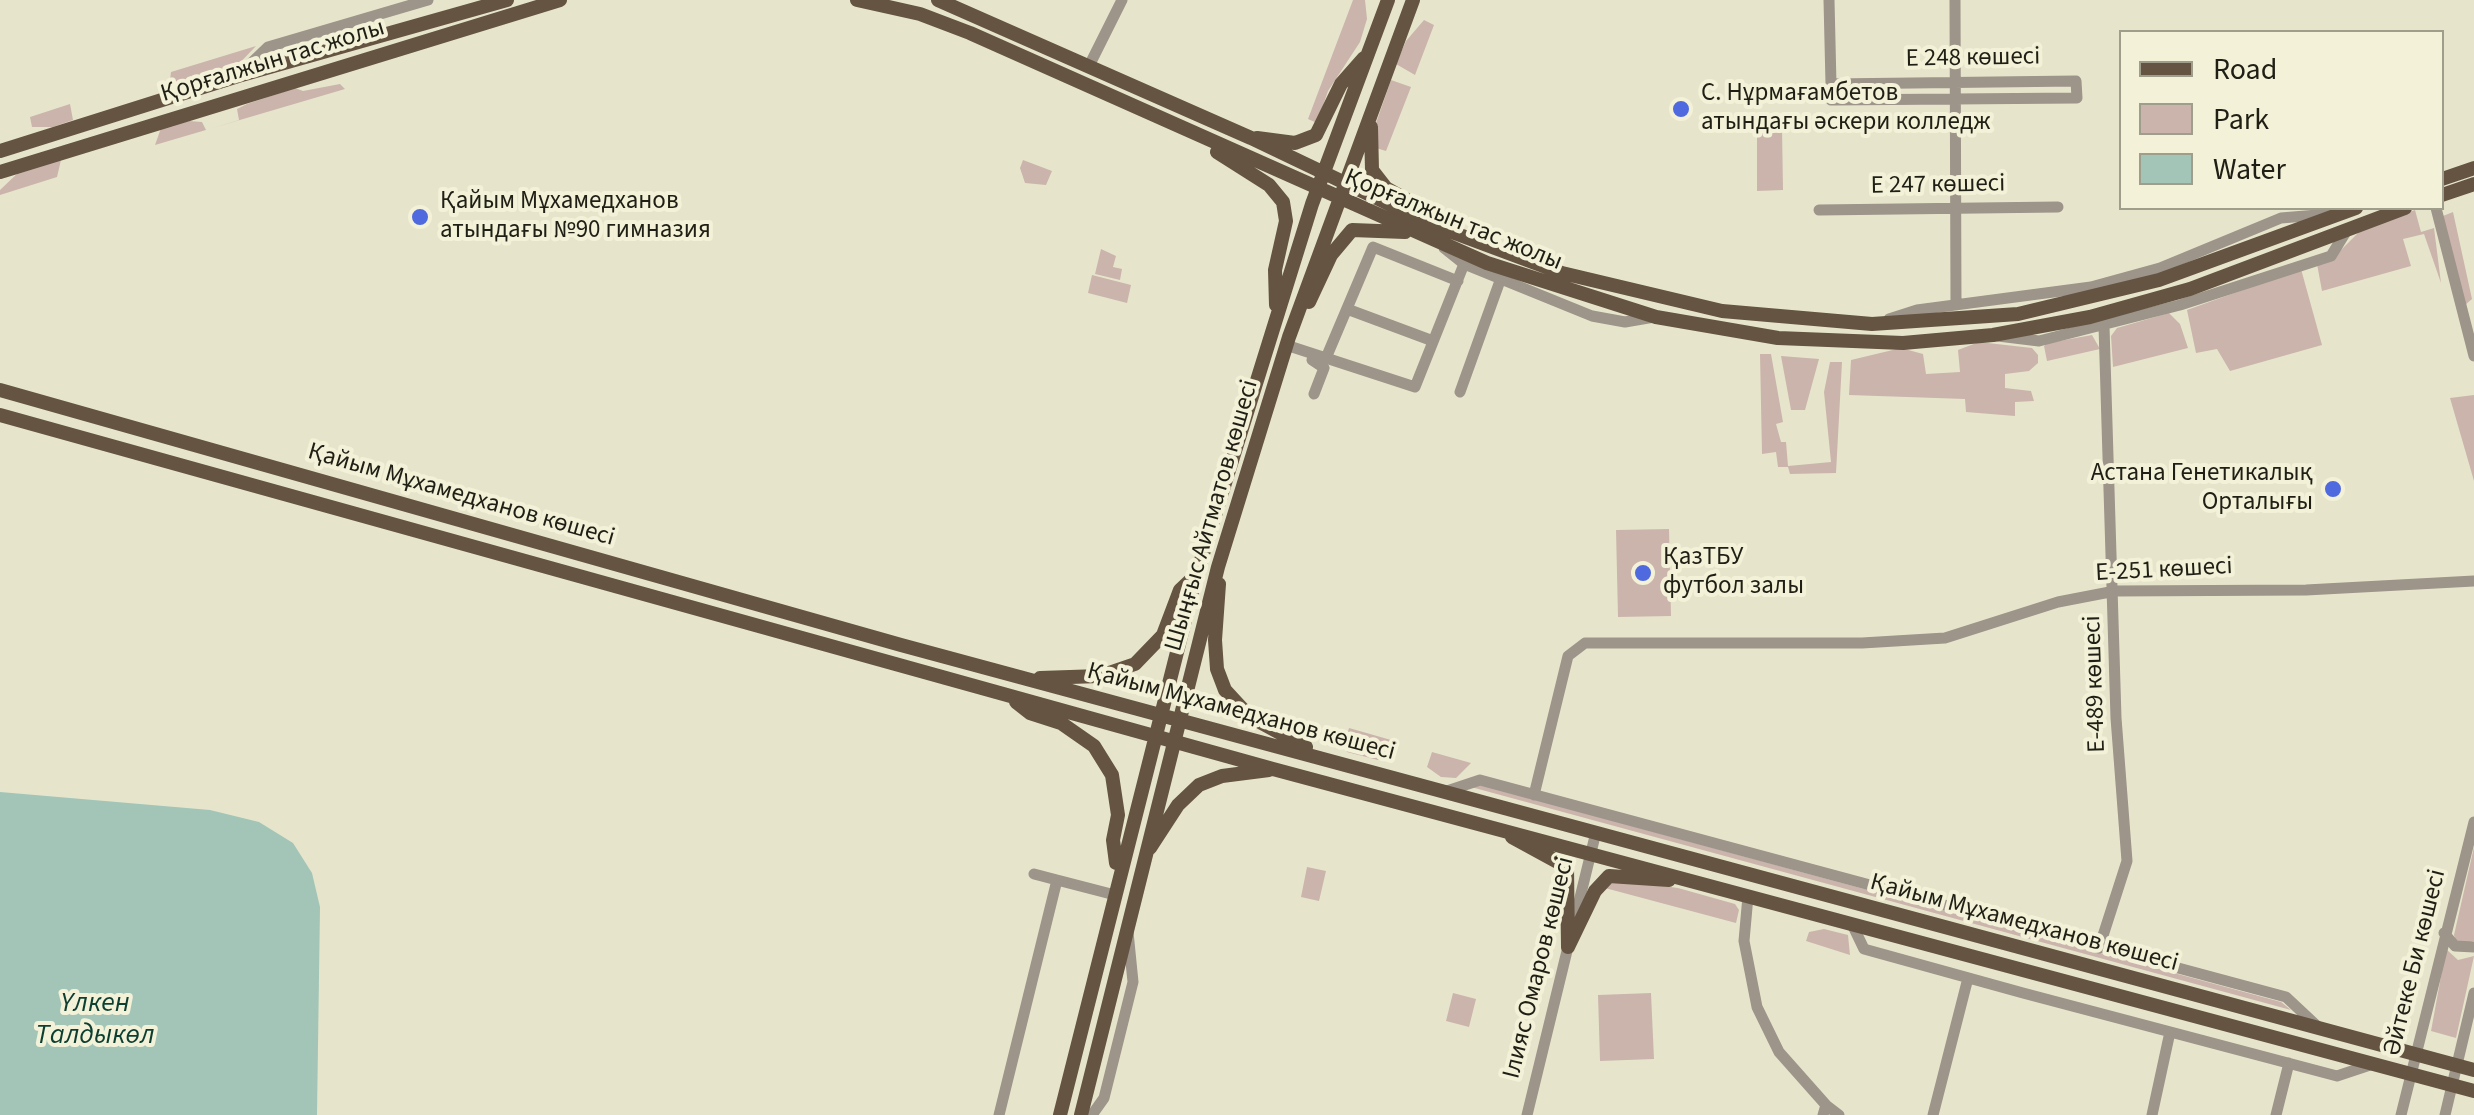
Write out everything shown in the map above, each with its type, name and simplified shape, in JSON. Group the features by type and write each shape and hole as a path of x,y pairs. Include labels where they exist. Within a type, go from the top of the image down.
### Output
{"main road":[{"name":"Қорғалжын тас жолы","path":"0,151 238,76 507,0"},
{"name":"Қорғалжын тас жолы","path":"0,172 560,0"},
{"name":"Қорғалжын тас жолы","path":"857,0 920,14 970,33 1192,134 1341,191 1486,263 1701,327 1811,341 1904,343 1994,336 2090,317 2190,289 2400,210"},
{"name":"Қорғалжын тас жолы","path":"938,0 1251,138 1320,182"},
{"name":"Шыңғыс Айтматов көшесі","path":"1060,1115 1197,573 1320,182 1388,0"},
{"name":"Шыңғыс Айтматов көшесі","path":"1081,1115 1218,567 1286,345 1413,0"},
{"path":"1251,138 1295,143 1316,135 1341,84 1374,46"},
{"path":"1378,96 1370,145 1372,170 1386,188 1476,239"},
{"path":"1192,134 1269,185 1283,202 1286,221 1275,270 1276,317"},
{"path":"2444,179 2472,182"},
{"path":"2444,194 2472,182"},
{"name":"Қорғалжын тас жолы","path":"1341,191 1562,273 1662,300 1800,320 1872,324 1968,319 2083,301 2158,280 2349,210"},
{"path":"1286,345 1331,254 1352,230 1378,228 1429,235"},
{"name":"Қайым Мұхамедханов көшесі","path":"0,390 1022,678 2474,1070"},
{"name":"Қайым Мұхамедханов көшесі","path":"0,415 1273,769 2474,1091"},
{"path":"1218,567 1217,669 1231,700 1249,716 1333,762"},
{"path":"1022,678 1100,676 1135,664 1163,635 1180,590 1197,573"},
{"path":"684,606 690,584"},
{"path":"1007,696 1030,713 1061,723 1094,746 1112,775 1118,815 1113,840 1118,874"},
{"path":"1145,851 1154,844 1178,805 1199,785 1222,776 1273,769"},
{"path":"1494,827 1567,867 1568,947"},
{"path":"1568,947 1595,891 1609,876 1690,880"},
{"path":"1068,1115 1074,1053"}],"street":[{"path":"238,76 268,46 428,0"},
{"path":"1090,66 1122,0"},
{"path":"1829,0 1830,84"},
{"path":"1956,0 1956,305"},
{"name":"Е 248 көшесі","path":"2076,80 2076,98 1831,100 1830,84 2076,80"},
{"path":"0,182 18,166"},
{"name":"Е 247 көшесі","path":"1819,210 2058,207"},
{"path":"2437,210 2474,356"},
{"path":"1872,324 1917,310 2092,287 2160,268 2281,218 2339,213"},
{"path":"1994,336 2039,342 2104,326 2331,256 2348,229"},
{"path":"1429,235 1464,264 1592,316 1625,322 1655,316"},
{"path":"1326,358 1373,247 1458,281"},
{"path":"1286,345 1415,387 1464,264"},
{"path":"1460,392 1501,278"},
{"path":"2464,318 2474,304"},
{"path":"1347,309 1433,341"},
{"name":"Е-489 көшесі","path":"2099,948 2127,861 2116,718 2104,326"},
{"path":"1286,345 1324,364 1314,394"},
{"name":"Е-251 көшесі","path":"1534,795 1574,648 1585,644 1862,643 1946,638 2058,602 2114,591 2306,590 2474,581"},
{"path":"1444,792 1480,780 2286,997 2317,1026"},
{"name":"Әйтеке Би көшесі","path":"2400,1115 2474,822"},
{"name":"Ілияс Омаров көшесі","path":"1527,1115 1596,832"},
{"path":"1034,874 1114,894"},
{"path":"999,1115 1057,880"},
{"path":"1748,896 1744,941 1757,1008 1779,1052 1825,1110 1838,1115"},
{"path":"1852,924 1864,949 1968,978 2337,1076 2374,1064"},
{"path":"1092,1115 1104,1098 1134,982 1127,929"},
{"path":"2444,933 2455,946 2474,947"},
{"path":"1933,1115 1968,978"},
{"path":"2446,1115 2474,993"},
{"path":"2152,1115 2170,1032"},
{"path":"2276,1115 2289,1064"}],"green space":[{"path":"1353,0 1365,0 1367,19 1360,42 1328,91 1317,123 1308,119"},
{"path":"1424,20 1434,25 1415,75 1396,64 1406,41"},
{"path":"256,46 232,71 169,89 171,72"},
{"path":"1391,80 1411,87 1386,151 1376,148 1375,126"},
{"path":"340,84 345,89 210,129 239,120 237,109 247,104 295,88 303,91"},
{"path":"70,104 73,120 53,127 32,127 30,117"},
{"path":"189,121 202,122 206,130 155,145 161,128"},
{"path":"1757,128 1782,128 1783,190 1757,191"},
{"path":"61,160 57,177 0,195 0,190 20,171"},
{"path":"1023,160 1052,171 1046,185 1025,183 1020,168"},
{"path":"2415,210 2421,232 2434,228 2441,283 2424,234 2403,239 2411,266 2322,291 2317,264 2335,256 2361,230"},
{"path":"2453,212 2472,299 2464,306 2443,216"},
{"path":"1101,249 1116,256 1113,267 1122,269 1120,280 1095,274"},
{"path":"2301,269 2322,345 2230,371 2217,349 2196,353 2187,310"},
{"path":"1092,275 1131,285 1127,303 1088,293"},
{"path":"2169,313 2180,324 2188,348 2113,367 2111,336 2117,328"},
{"path":"2092,335 2100,349 2047,361 2044,346 2048,343"},
{"path":"1979,342 2032,348 2038,355 2038,363 2029,371 2005,374 2005,388 2031,391 2034,401 2015,402 2015,416 1966,412 1965,399 1849,395 1851,360 1901,348 1923,354 1926,374 1960,372 1958,350"},
{"path":"1760,354 1771,354 1783,422 1776,424 1781,442 1786,442 1788,466 1831,462 1824,392 1830,362 1842,362 1836,473 1790,474 1788,467 1778,467 1776,452 1762,454"},
{"path":"1781,356 1819,359 1805,410 1791,410"},
{"path":"2474,395 2474,481 2450,398"},
{"name":"ҚазТБУ футбол залы","path":"1669,529 1671,616 1618,617 1616,530"},
{"path":"1349,728 1398,742 1395,758 1378,760 1347,752 1344,746"},
{"path":"1432,752 1471,763 1456,778 1441,777 1427,767"},
{"path":"1477,784 2281,1002 2291,1010 1471,787"},
{"path":"2474,847 2474,941 2467,943 2456,941 2454,935"},
{"path":"1307,867 1326,871 1319,901 1301,897"},
{"path":"1619,880 1678,888 1735,904 1739,910 1736,923 1605,888 1606,883"},
{"path":"1824,929 1848,935 1850,955 1806,941 1809,932"},
{"path":"2446,949 2458,960 2474,956 2456,1038 2431,1031"},
{"path":"1453,993 1476,999 1469,1027 1446,1021"},
{"path":"1651,993 1654,1059 1600,1061 1598,995"}],"water":[{"name":"Үлкен Талдыкөл","path":"0,792 210,810 259,822 293,843 312,873 320,907 317,1115 0,1115"}],"place":[{"name":"С. Нұрмағамбетов атындағы әскери колледж","path":"1681,109"},
{"name":"Қайым Мұхамедханов атындағы №90 гимназия","path":"420,217"},
{"name":"Астана Генетикалық Орталығы","path":"2333,489"},
{"name":"ҚазТБУ футбол залы","path":"1643,573"}]}
